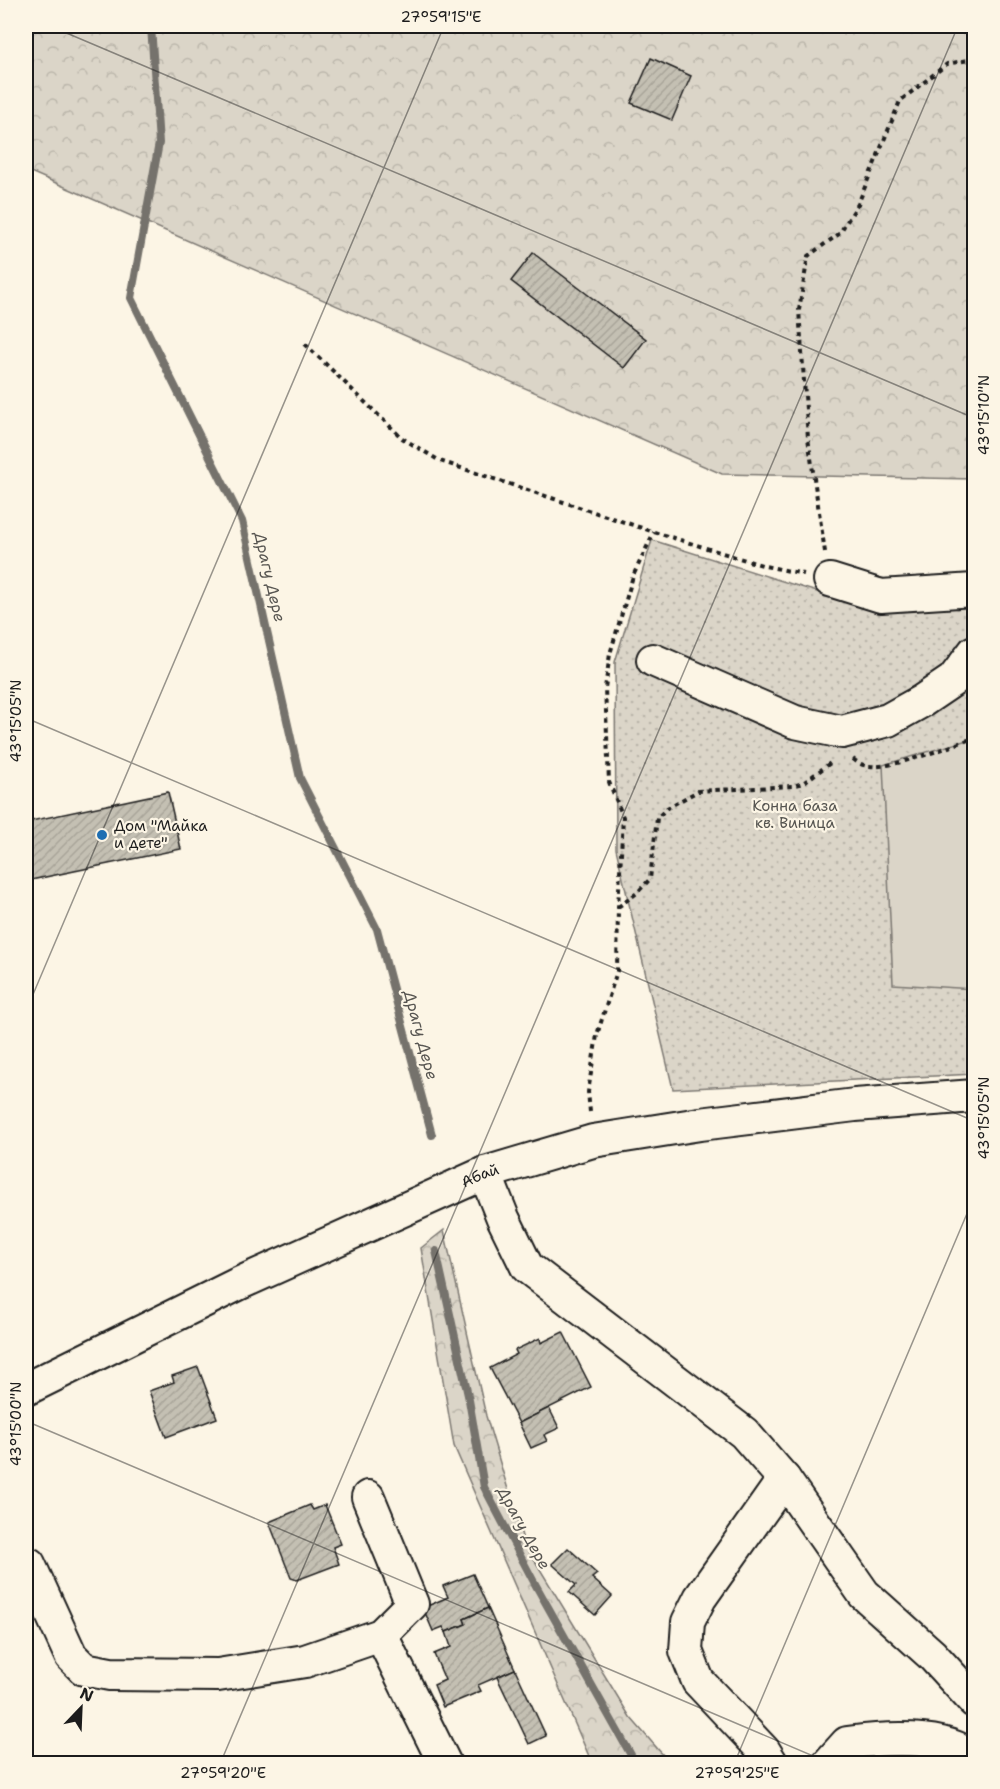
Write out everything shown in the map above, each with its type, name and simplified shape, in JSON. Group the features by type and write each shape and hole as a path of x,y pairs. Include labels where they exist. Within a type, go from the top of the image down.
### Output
{"street":[{"path":"830,580 881,596 975,590"},
{"path":"653,660 795,723 844,741 922,701 953,680 975,652"},
{"name":"Абай","path":"26,1389 238,1284 486,1173 592,1141 700,1124 843,1106 975,1096"},
{"path":"486,1173 503,1218 527,1267 744,1433 784,1479 864,1594 932,1655 975,1701"},
{"path":"772,1764 764,1751 699,1681 686,1651 688,1622 700,1598 784,1479"},
{"path":"27,1569 71,1656 84,1669 110,1674 218,1674 305,1661 381,1635 412,1604 368,1497"},
{"path":"381,1635 445,1764"},
{"path":"828,1764 848,1743 878,1739 938,1742 975,1758"}],"path":[{"path":"305,344 402,438 440,461 765,566 830,580 808,438 799,309 808,256 840,234 858,204 900,101 947,64 975,59"},
{"path":"592,1141 588,1092 597,1035 617,971 623,817 609,782 605,688 610,654 633,576 654,532"},
{"path":"618,907 637,893 650,879 657,818 667,808 698,791 793,786 803,783 844,741 860,764 877,766 906,760 975,738"}],"green space":[{"path":"26,26 974,26 974,479 722,474 26,170"},
{"name":"Конна база кв. Виница","path":"652,540 871,609 974,602 974,1074 673,1089 616,849 615,662"},
{"path":"974,738 974,989 893,984 883,765"},
{"path":"444,1230 486,1416 524,1543 630,1717 670,1763 592,1763 454,1446 421,1248"}],"building":[{"path":"651,58 691,76 672,120 631,103"},
{"path":"533,253 646,339 624,368 511,281"},
{"name":"Дом \"Майка и дете\"","path":"168,792 181,849 26,881 26,822"},
{"path":"563,1332 591,1387 519,1423 490,1368 517,1354 515,1350 540,1338 541,1343"},
{"path":"198,1367 217,1418 166,1437 149,1391 174,1382 172,1376"},
{"path":"549,1408 559,1428 544,1435 547,1441 531,1448 519,1423"},
{"path":"310,1505 313,1510 325,1505 341,1544 333,1547 339,1564 297,1580 291,1578 269,1522"},
{"path":"568,1548 597,1574 592,1578 612,1596 595,1615 569,1592 576,1585 552,1564"},
{"path":"473,1574 488,1608 464,1619 466,1624 446,1632 443,1627 433,1631 423,1608 448,1597 443,1586"},
{"path":"488,1608 515,1669 478,1685 481,1691 443,1707 434,1685 445,1680 434,1654 451,1647 446,1632 466,1624 464,1619"},
{"path":"515,1669 546,1736 529,1744 497,1677"}],"waterway":[{"name":"Драгу Дере","path":"151,26 159,143 131,298 242,521 300,778 377,929 432,1135"},
{"name":"Драгу Дере","path":"436,1251 469,1400 484,1487 534,1582 636,1764"}],"place":[{"name":"Дом \"Майка и дете\"","path":"102,835"}]}
